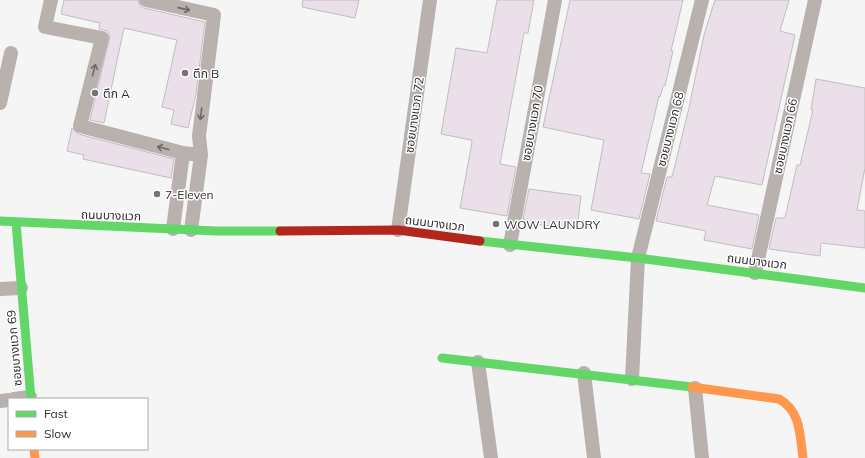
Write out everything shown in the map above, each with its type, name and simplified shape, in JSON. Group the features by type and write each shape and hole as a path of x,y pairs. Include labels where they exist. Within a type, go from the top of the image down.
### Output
{"main road":[{"name":"ถนนบางแวก","path":"0,221 16,223 191,230 398,230 510,246 638,258 865,288"},
{"name":"ซอยบางแวก 69","path":"16,223 30,398"},
{"path":"442,358 584,373 779,399 787,402 793,409 796,417 803,458"}],"street":[{"path":"52,0 45,27 102,38 80,126 183,153 201,155"},
{"path":"146,0 214,15 199,136 201,155 191,230"},
{"name":"ซอยบางแวก 72","path":"398,230 430,0"},
{"name":"ซอยบางแวก 70","path":"510,246 555,0"},
{"name":"ซอยบางแวก 68","path":"632,379 638,258 702,0"},
{"name":"ซอยบางแวก 66","path":"755,273 815,0"},
{"path":"0,103 11,53"},
{"path":"173,229 179,171 183,153"},
{"path":"0,289 21,288"},
{"path":"478,362 491,458"},
{"path":"584,373 594,458"},
{"path":"695,388 702,458"}],"building":[{"name":"ตึก B","path":"64,0 138,0 140,6 144,8 205,22 196,94 188,128 171,124 174,110 162,107 177,40 124,28 104,123 90,120 110,36 107,31 99,29 100,23 61,14"},
{"path":"303,0 359,0 355,18 302,7"},
{"path":"497,0 534,0 528,33 524,33 500,164 516,167 507,216 460,208 472,142 471,140 441,134 456,48 487,53"},
{"path":"570,0 683,0 671,51 673,51 665,86 663,86 660,97 659,96 641,173 650,174 639,219 591,210 604,140 543,127"},
{"path":"715,0 789,0 780,31 795,35 762,185 715,176 707,205 759,215 752,249 704,240 706,231 656,221 667,177 672,177 689,108 704,35"},
{"path":"816,79 865,88 865,168 857,210 865,211 865,248 821,243 820,256 769,249 776,218 785,218 797,165 800,165 813,110 811,110"},
{"path":"72,128 78,134 174,159 171,178 83,159 84,155 67,151"},
{"path":"529,189 581,196 577,229 526,223 526,220 523,219"}],"traffic: fast":[{"path":"0,221 216,231 280,231"},
{"path":"16,223 31,398"},
{"path":"480,241 638,258 865,288"},
{"path":"442,358 692,387"}],"traffic: slow":[{"path":"692,387 779,399 792,410 795,417 800,433 803,458"},
{"path":"34,450 35,458"}],"traffic: jam":[{"path":"280,231 398,230 480,241"}],"place":[{"name":"ตึก B","path":"185,73"},
{"name":"ตึก A","path":"95,93"},
{"name":"7-Eleven","path":"157,194"},
{"name":"WOW LAUNDRY","path":"496,224"}]}
